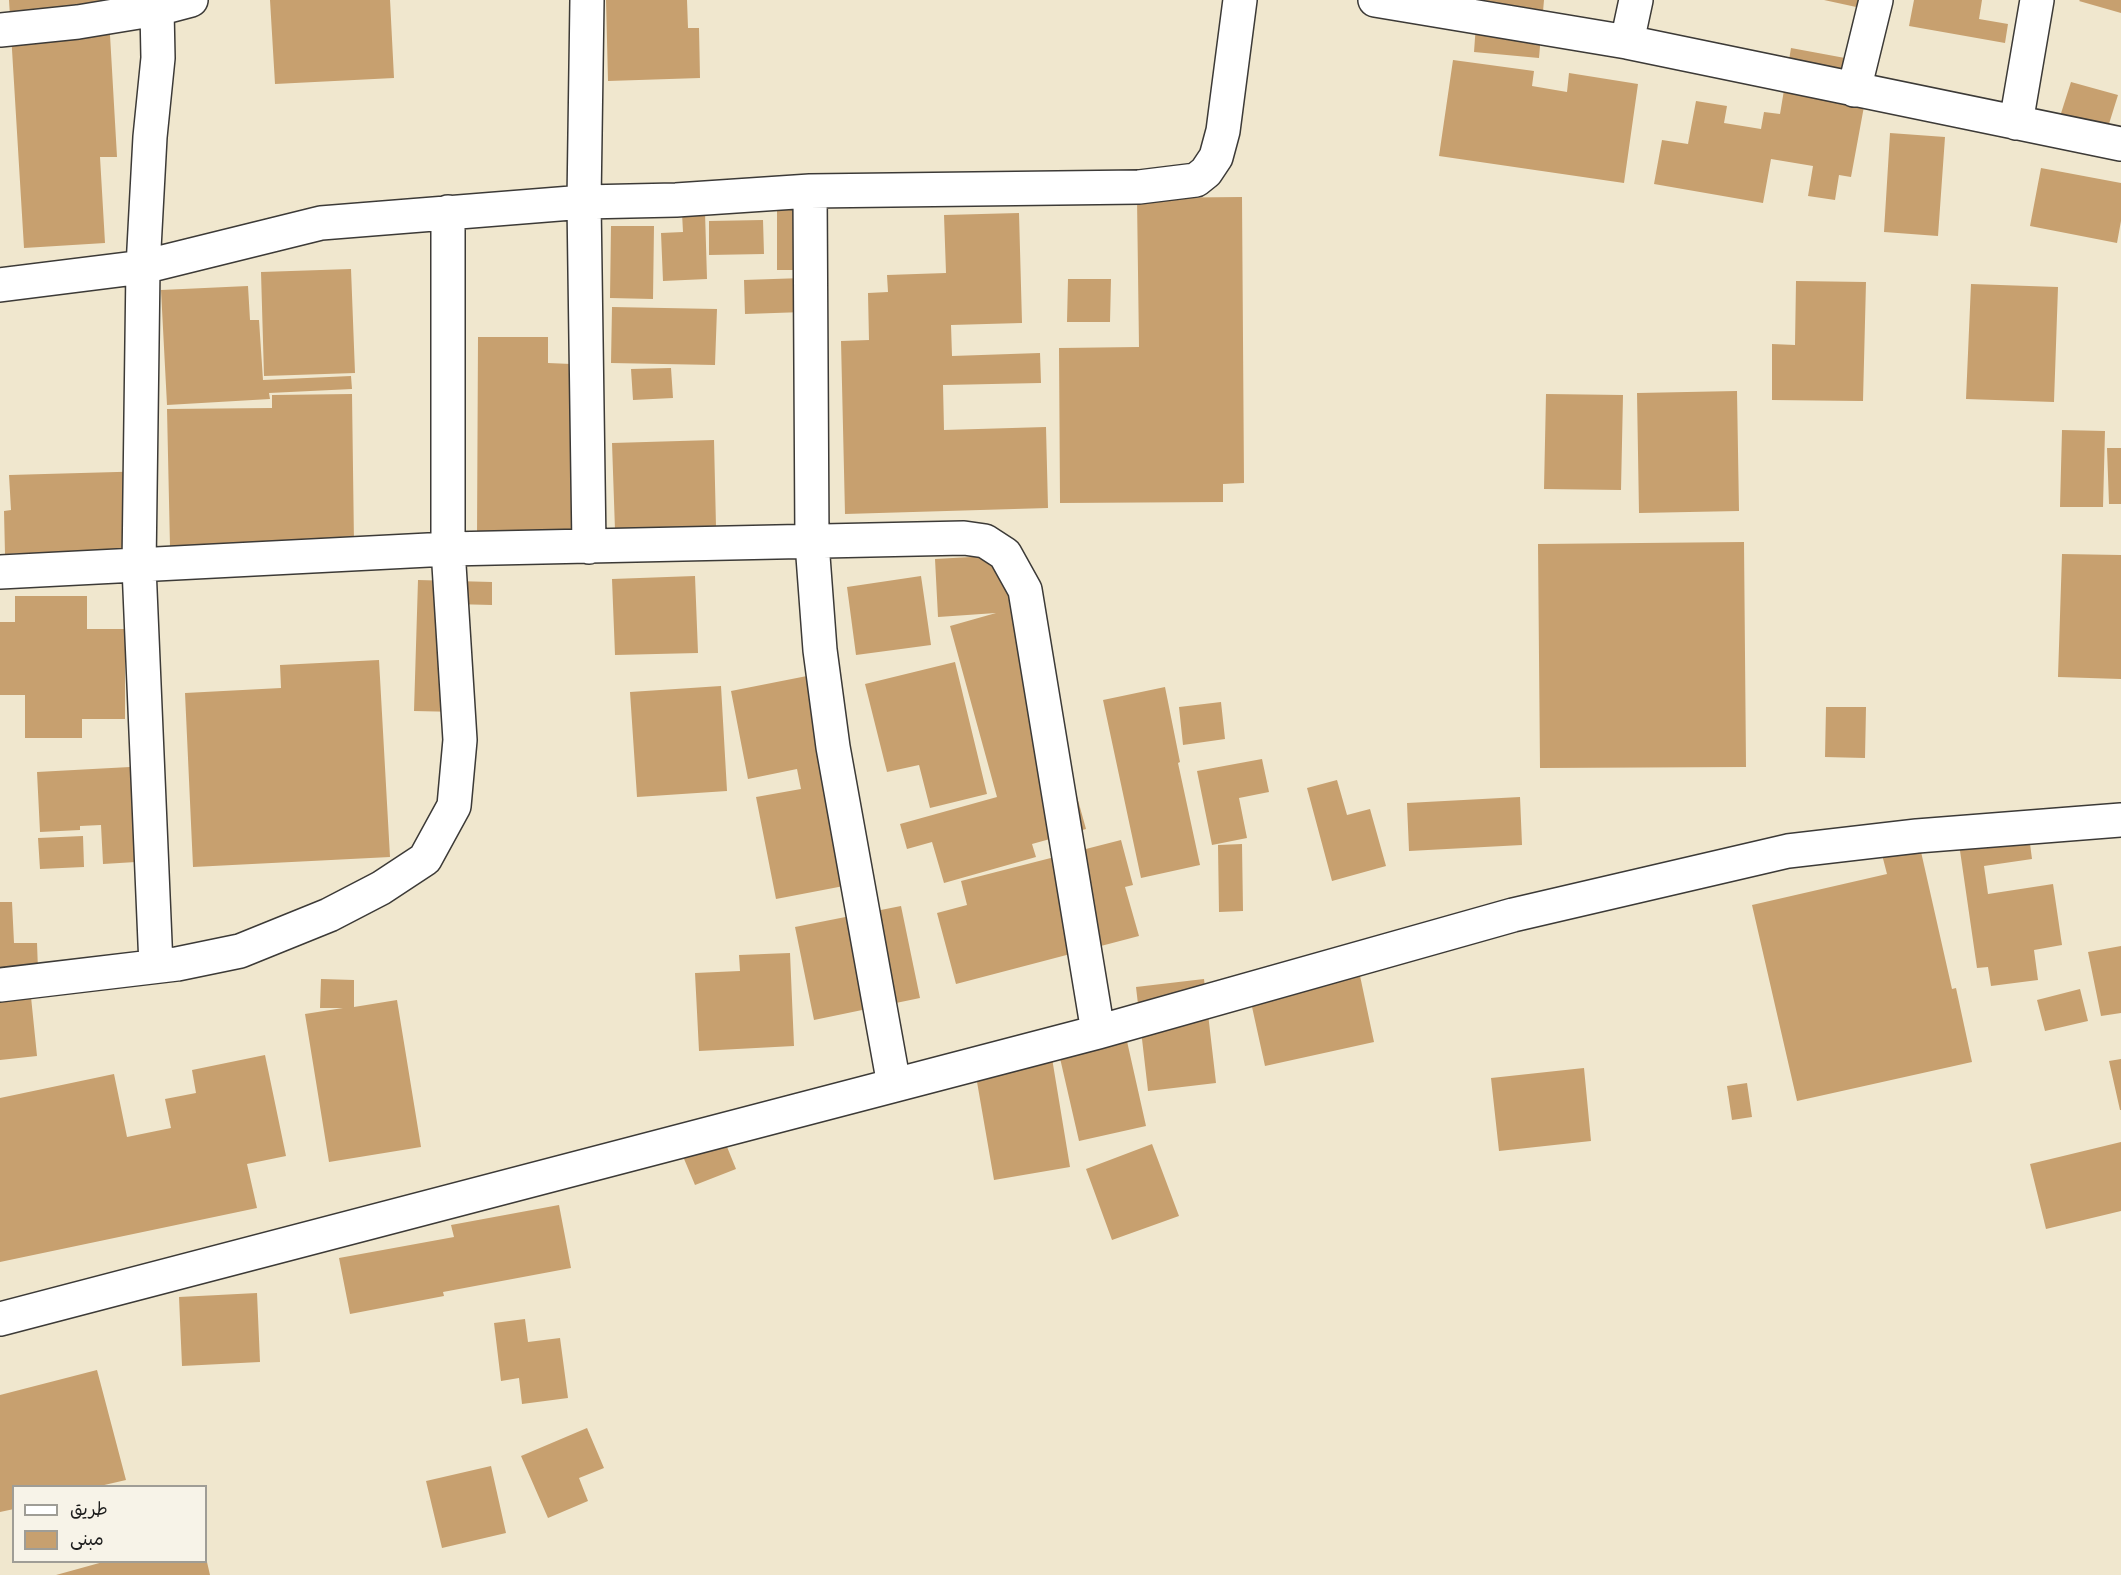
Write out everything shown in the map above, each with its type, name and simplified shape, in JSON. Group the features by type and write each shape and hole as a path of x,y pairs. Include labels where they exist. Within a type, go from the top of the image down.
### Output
{"street":[{"path":"0,30 78,22 191,0"},
{"path":"587,0 584,202 589,547"},
{"path":"0,285 143,267 321,223 584,202 676,200 810,191 1138,187 1196,180 1206,172 1216,157 1223,131 1240,0"},
{"path":"1375,0 1627,42 2121,144"},
{"path":"1627,42 1636,0"},
{"path":"1854,90 1876,0"},
{"path":"2016,123 2037,0"},
{"path":"156,5 158,58 150,137 143,267 139,567 156,966"},
{"path":"810,191 812,543 820,650 833,747 894,1085"},
{"path":"0,985 156,966 240,951 285,933 381,888 425,859 454,806 460,740 448,549 448,212"},
{"path":"0,572 139,567 448,549 975,538 995,547 1011,563 1025,590 1098,1032"},
{"path":"0,1319 1098,1032 1513,915 1788,851 1917,836 2121,820"}],"building":[{"path":"9,0 108,0 117,157 100,157 105,243 24,248"},
{"path":"270,0 390,0 394,78 275,84"},
{"path":"606,0 687,0 688,28 699,28 700,78 608,81"},
{"path":"1461,0 1544,0 1539,58 1474,52 1476,24"},
{"path":"1824,0 1872,0 1870,10"},
{"path":"1914,0 1982,0 1979,19 2008,24 2005,43 1909,26"},
{"path":"2121,0 2121,13 2079,1"},
{"path":"1791,48 1872,63 1851,177 1839,175 1835,200 1808,196 1813,166 1771,159 1763,203 1654,184 1662,140 1688,144 1696,101 1727,106 1724,123 1761,129 1764,112 1780,114"},
{"path":"1453,60 1534,71 1532,86 1567,92 1569,73 1638,84 1624,183 1439,156"},
{"path":"2071,82 2118,95 2103,143 2056,129"},
{"path":"1890,133 1945,137 1938,236 1884,232"},
{"path":"2041,168 2121,183 2121,221 2117,243 2030,226"},
{"path":"1242,197 1244,483 1223,484 1223,502 1060,503 1059,348 1139,347 1137,198"},
{"path":"777,209 813,209 812,270 777,270"},
{"path":"705,212 707,279 663,281 661,233 683,232 682,213"},
{"path":"1019,213 1022,323 951,325 952,356 1040,353 1041,383 943,385 944,430 1046,427 1048,508 845,514 841,341 869,340 868,293 888,292 887,275 946,273 944,215"},
{"path":"763,220 764,254 709,255 709,221"},
{"path":"611,226 654,226 653,299 610,298"},
{"path":"351,269 355,373 264,376 261,272"},
{"path":"803,278 804,312 745,314 744,280"},
{"path":"1068,279 1111,279 1110,322 1067,322"},
{"path":"1796,281 1866,282 1863,401 1772,400 1772,344 1795,345"},
{"path":"1971,284 2058,287 2054,402 1966,399"},
{"path":"248,286 250,320 259,320 263,380 351,376 352,389 269,393 270,399 167,405 161,290"},
{"path":"612,307 717,309 715,365 611,363"},
{"path":"478,337 548,337 548,363 571,364 571,538 477,537"},
{"path":"671,368 673,398 633,400 631,369"},
{"path":"1737,391 1739,511 1639,513 1637,393"},
{"path":"352,394 354,544 170,547 167,409 272,408 272,395"},
{"path":"1546,394 1623,395 1621,490 1544,489"},
{"path":"2062,430 2105,431 2103,507 2060,507"},
{"path":"714,440 716,527 615,530 612,443"},
{"path":"2107,448 2121,448 2121,504 2109,504"},
{"path":"153,471 156,549 5,554 4,511 11,510 9,475"},
{"path":"1744,542 1746,767 1540,768 1538,544"},
{"path":"2062,554 2121,555 2121,679 2058,677"},
{"path":"1007,555 1010,609 1024,606 1086,829 1032,844 1036,857 944,883 932,842 907,849 900,824 997,797 950,626 996,613 938,617 935,559"},
{"path":"695,576 698,653 615,655 612,579"},
{"path":"921,576 931,645 856,655 847,587"},
{"path":"418,580 492,582 492,605 453,604 459,712 414,711"},
{"path":"15,596 87,596 87,629 125,629 125,719 82,719 82,738 25,738 25,695 0,695 0,622 15,622"},
{"path":"379,660 390,857 193,867 185,693 281,688 280,665"},
{"path":"955,662 987,794 930,808 919,765 887,772 865,684"},
{"path":"812,675 849,885 776,899 756,797 801,789 797,769 748,779 731,691"},
{"path":"721,686 727,791 637,797 630,692"},
{"path":"1165,687 1180,762 1178,763 1200,865 1141,878 1103,700"},
{"path":"1221,702 1225,739 1183,745 1179,707"},
{"path":"1826,707 1866,707 1865,758 1825,757"},
{"path":"1262,759 1269,792 1239,798 1247,838 1212,845 1197,771"},
{"path":"130,767 136,862 103,864 101,825 80,826 80,830 40,832 37,772"},
{"path":"1337,780 1347,815 1370,809 1386,866 1332,881 1307,788"},
{"path":"1520,797 1522,845 1409,851 1407,803"},
{"path":"2027,821 2032,859 1984,866 1988,894 2053,884 2062,945 2034,950 2038,980 1991,986 1988,967 1977,968 1957,830"},
{"path":"1917,834 1952,989 1956,988 1972,1062 1797,1101 1752,905 1887,874 1879,843"},
{"path":"83,836 84,867 40,869 38,838"},
{"path":"1121,840 1133,885 1125,887 1139,936 956,984 937,913 967,905 961,881"},
{"path":"1242,844 1243,911 1219,912 1218,845"},
{"path":"0,902 12,902 14,943 37,943 38,970 0,971"},
{"path":"901,906 920,998 814,1020 795,927"},
{"path":"2121,946 2121,1013 2101,1016 2088,952"},
{"path":"1355,952 1374,1042 1265,1066 1245,975"},
{"path":"790,953 794,1046 699,1051 695,973 740,971 739,955"},
{"path":"321,979 354,980 354,1007 397,1000 421,1147 329,1162 305,1014 343,1008 320,1008"},
{"path":"1204,979 1216,1083 1148,1091 1136,987"},
{"path":"2080,989 2088,1021 2045,1031 2037,1000"},
{"path":"31,997 37,1056 0,1060 0,1001"},
{"path":"1120,1010 1146,1126 1079,1141 1057,1045"},
{"path":"1049,1040 1070,1167 994,1180 972,1053"},
{"path":"265,1055 286,1156 247,1164 257,1208 0,1262 0,1098 114,1074 127,1137 171,1128 165,1099 196,1093 192,1070"},
{"path":"2121,1059 2121,1110 2120,1110 2109,1061"},
{"path":"1584,1068 1591,1141 1499,1151 1491,1078"},
{"path":"1747,1083 1752,1117 1732,1120 1727,1086"},
{"path":"723,1137 736,1169 695,1185 682,1154"},
{"path":"2121,1142 2121,1211 2046,1229 2030,1164"},
{"path":"1152,1144 1179,1216 1112,1240 1086,1169"},
{"path":"559,1205 571,1268 443,1292 444,1296 350,1314 339,1258 454,1237 451,1225"},
{"path":"257,1293 260,1362 182,1366 179,1297"},
{"path":"525,1319 528,1342 560,1338 568,1398 522,1404 519,1378 501,1381 494,1323"},
{"path":"97,1370 126,1480 104,1485 12,1485 12,1509 0,1512 0,1395"},
{"path":"587,1428 604,1468 579,1478 588,1501 548,1518 521,1456"},
{"path":"491,1466 506,1533 442,1548 426,1481"},
{"path":"207,1562 210,1575 56,1575 99,1563"}]}
